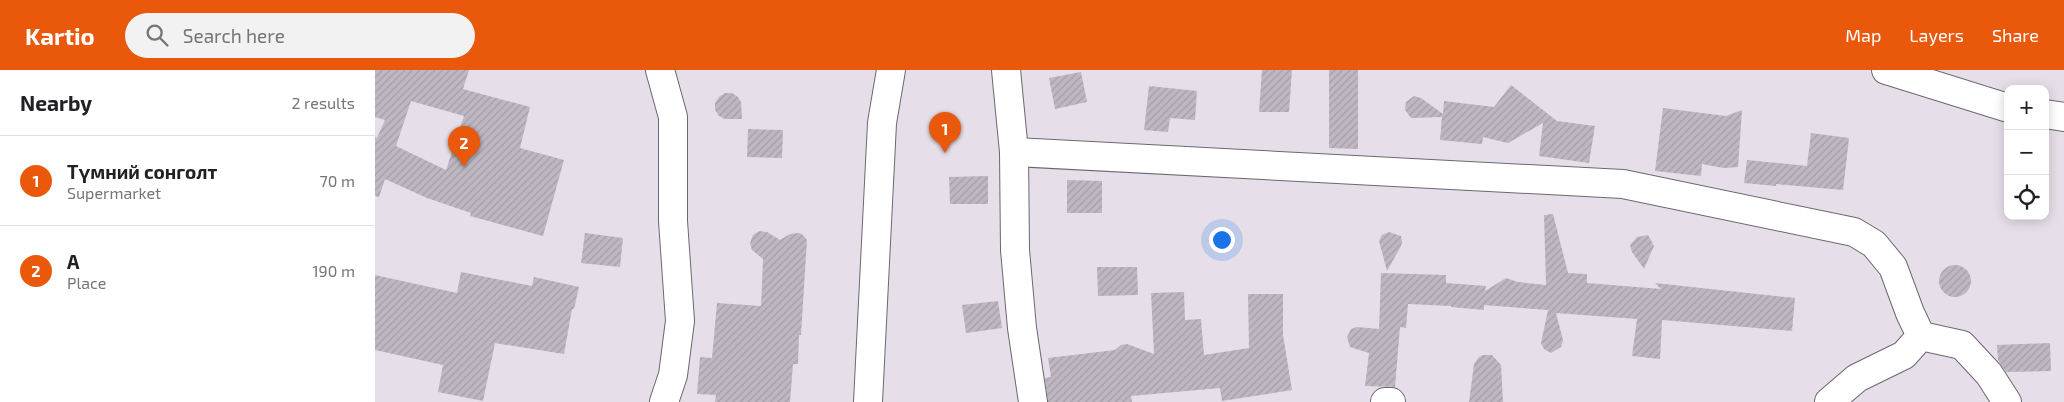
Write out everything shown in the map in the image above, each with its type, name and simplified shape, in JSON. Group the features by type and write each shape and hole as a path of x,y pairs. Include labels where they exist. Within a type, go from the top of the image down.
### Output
{"street":[{"path":"660,70 673,117 673,221 680,320 673,376 664,402"},
{"path":"867,402 878,234 882,123 891,70"},
{"path":"1005,70 1014,152 1015,250 1022,328 1033,402"},
{"path":"1886,70 2004,107"},
{"path":"2049,115 2064,117"},
{"path":"1014,152 1623,184 1752,210 1854,232 1874,244 1893,267 1910,313 1921,336"},
{"path":"1829,402 1857,378 1904,355 1921,336"},
{"path":"1921,336 1962,345 1989,374 2007,402"},
{"path":"1385,402 1391,402"}],"building":[{"path":"375,70 469,70 463,89 530,107 520,148 564,160 543,236 470,216 471,213 427,198 385,179 379,197 375,196 375,137 377,138 385,120 375,117","holes":["411,101 464,116 446,170 396,146"]},
{"path":"1262,70 1292,70 1289,112 1259,112"},
{"path":"1329,70 1358,70 1358,149 1329,148"},
{"path":"1081,72 1087,102 1055,109 1049,78"},
{"path":"1511,85 1557,121 1595,126 1589,163 1539,156 1543,123 1508,143 1483,137 1482,144 1440,140 1442,117 1411,118 1405,110 1406,102 1414,96 1421,98 1443,114 1444,101 1494,107"},
{"path":"1149,86 1197,91 1195,120 1170,118 1168,132 1144,130"},
{"path":"725,93 732,93 738,97 741,102 742,119 725,119 719,116 715,110 715,103"},
{"path":"1663,108 1726,116 1742,110 1738,167 1724,168 1702,164 1701,176 1655,171"},
{"path":"748,129 783,130 782,158 747,157"},
{"path":"1811,133 1849,138 1843,190 1744,183 1747,160 1807,166"},
{"path":"988,176 988,204 950,204 949,177"},
{"path":"1067,180 1102,181 1102,213 1067,213"},
{"path":"1553,214 1568,273 1587,274 1587,283 1661,289 1655,283 1795,298 1792,331 1662,320 1660,359 1632,356 1637,319 1556,313 1563,340 1561,347 1551,353 1544,349 1541,343 1548,310 1484,305 1484,310 1408,304 1406,328 1400,327 1395,387 1365,386 1369,353 1350,347 1347,337 1351,329 1357,327 1379,329 1381,273 1446,275 1446,283 1486,286 1485,291 1506,278 1518,282 1546,285 1544,215"},
{"path":"759,231 767,232 780,240 790,234 798,233 802,234 807,240 798,364 793,364 790,402 715,402 716,395 697,394 700,357 712,358 717,303 761,306 763,259 752,250 750,243 753,235"},
{"path":"1389,232 1401,236 1402,242 1387,271 1379,241 1382,235"},
{"path":"585,233 623,238 620,267 581,263"},
{"path":"1648,235 1654,246 1644,269 1632,252 1630,245 1637,237"},
{"path":"1955,265 1961,266 1966,270 1970,275 1970,287 1966,292 1961,296 1955,297 1949,296 1944,292 1940,287 1939,281 1940,275 1944,270 1949,266"},
{"path":"1097,267 1137,267 1138,295 1098,296"},
{"path":"461,272 532,286 534,277 579,287 574,309 572,309 564,354 495,343 483,401 438,392 443,365 375,350 375,275 457,293"},
{"path":"1184,292 1185,320 1201,319 1204,355 1249,348 1248,294 1283,294 1283,335 1292,390 1222,401 1220,388 1131,396 1132,402 1048,402 1045,378 1051,377 1048,358 1115,350 1121,345 1127,344 1154,354 1151,293"},
{"path":"998,301 1002,328 966,333 962,305"},
{"path":"2050,343 2051,371 2006,372 1998,360 1997,345"},
{"path":"1483,355 1492,355 1501,365 1503,402 1469,402 1474,364"}],"place":[{"name":"Түмний сонголт","path":"945,153"},
{"name":"A","path":"464,167"}]}
